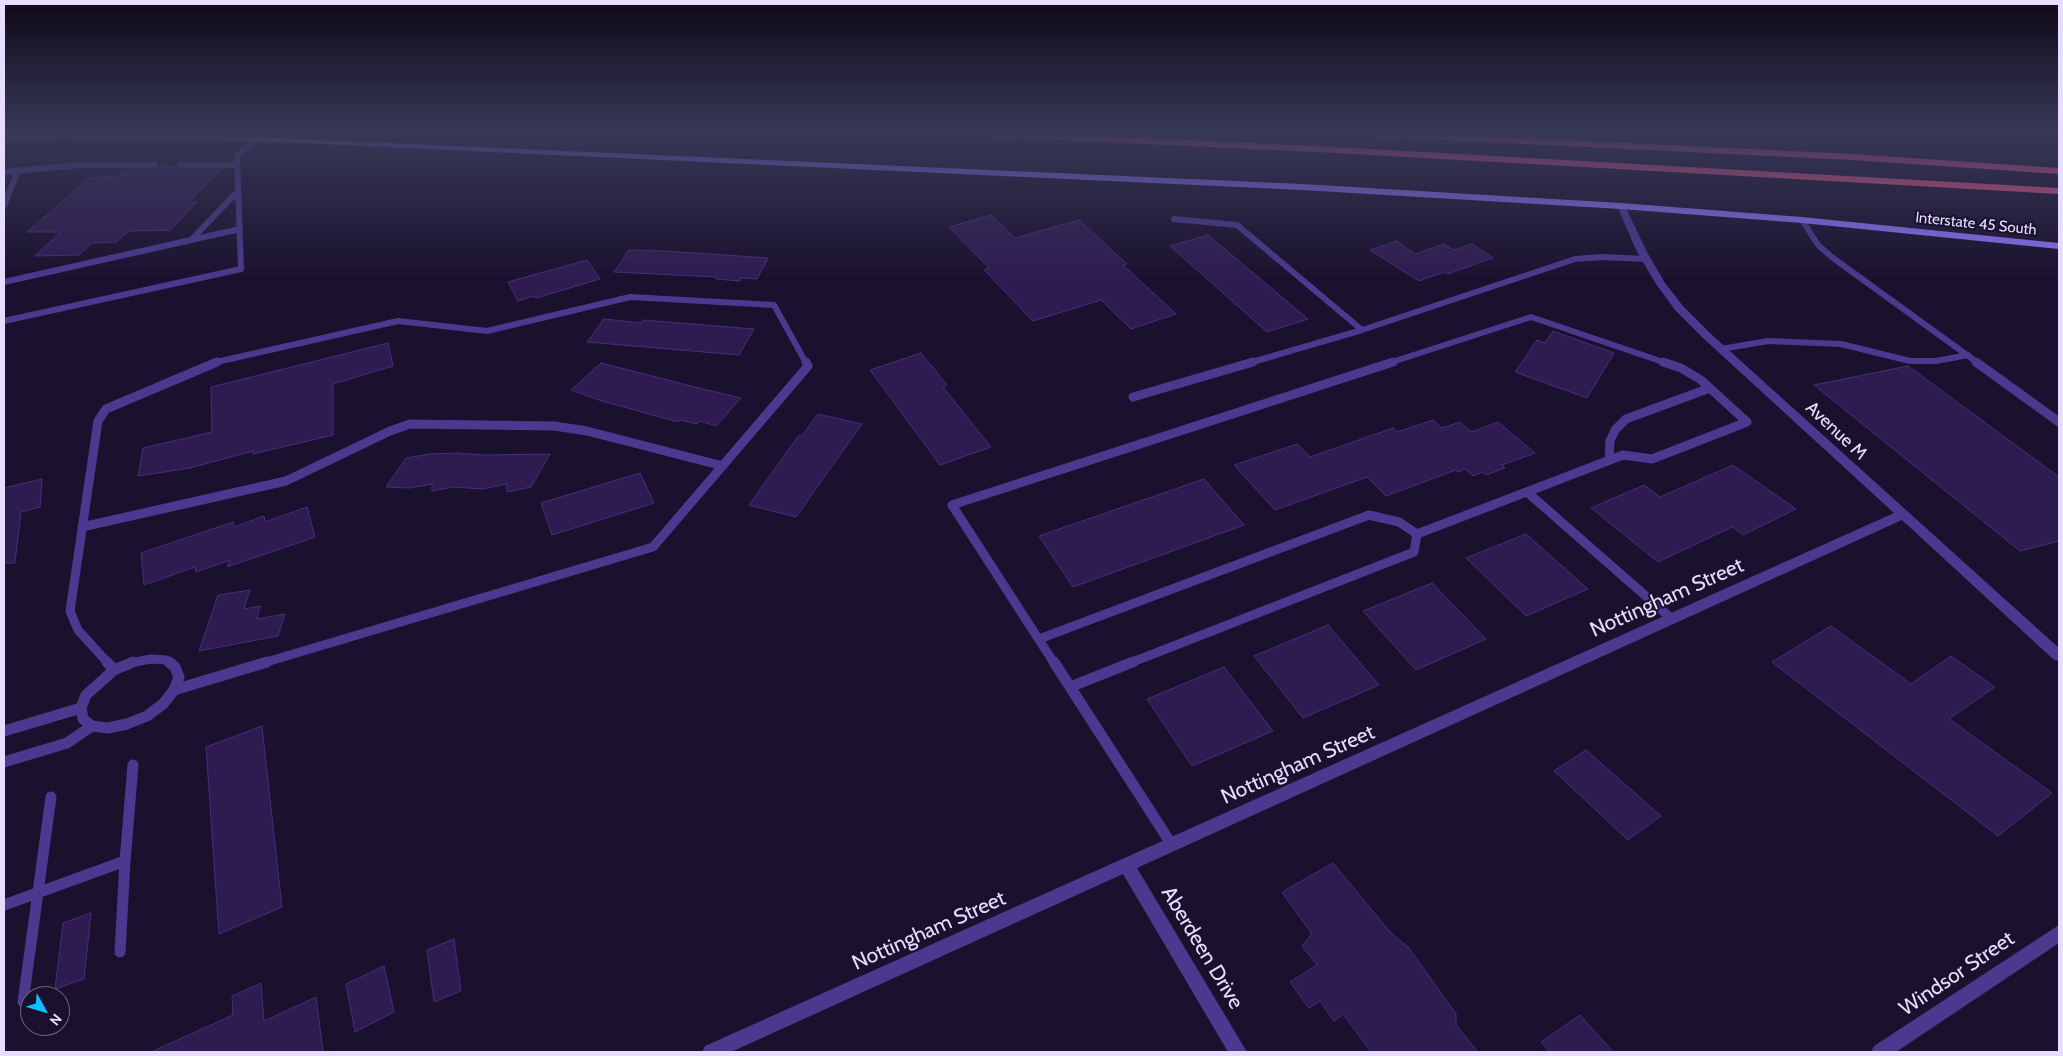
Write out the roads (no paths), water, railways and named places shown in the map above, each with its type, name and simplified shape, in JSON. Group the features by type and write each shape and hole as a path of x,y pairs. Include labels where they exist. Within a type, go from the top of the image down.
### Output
{"highway":[{"path":"1907,182 2059,191"}],"main road":[{"name":"Interstate 45 South","path":"1199,182 1621,206 1802,220 2059,246"}],"street":[{"name":"Avenue M","path":"1621,206 1647,259 1679,308 1902,515 2059,656"},
{"name":"Nottingham Street","path":"711,1052 1172,846 1902,515"},
{"name":"Aberdeen Drive","path":"1127,866 1238,1052"},
{"name":"Windsor Street","path":"1880,1052 2059,933"}],"lane":[{"path":"4,206 13,182"},
{"path":"4,320 241,269 238,182"},
{"path":"191,240 238,191"},
{"path":"1174,219 1237,225 1362,330"},
{"path":"1802,220 1818,245 1833,258 2059,422"},
{"path":"4,282 240,229"},
{"path":"1133,397 1362,330 1575,259 1602,257 1647,259"},
{"path":"114,670 78,630 70,611 98,421 106,409 212,363 398,321 488,330 630,297 774,306 808,366 653,547 174,690"},
{"path":"1172,846 952,505 1531,317 1681,368 1701,380 1747,422 1652,459 1623,455 1417,534"},
{"path":"1721,349 1768,341 1840,344 1910,361 1936,361 1968,355"},
{"path":"1609,460 1612,436 1626,419 1710,388"},
{"path":"82,527 286,481 390,431 410,424 554,426 587,431 722,466"},
{"path":"1527,492 1672,619"},
{"path":"1039,639 1369,515 1399,522 1417,534"},
{"path":"1070,687 1414,552 1417,534"},
{"path":"151,659 166,660 175,667 178,678 174,690 163,704 147,716 127,724 108,728 92,726 83,719 80,708 86,695 98,682 114,670 133,662 151,659"},
{"path":"4,731 80,708"},
{"path":"4,762 67,743 92,726"},
{"path":"120,952 125,861 134,765"},
{"path":"26,986 52,797"},
{"path":"4,905 125,861"}]}
